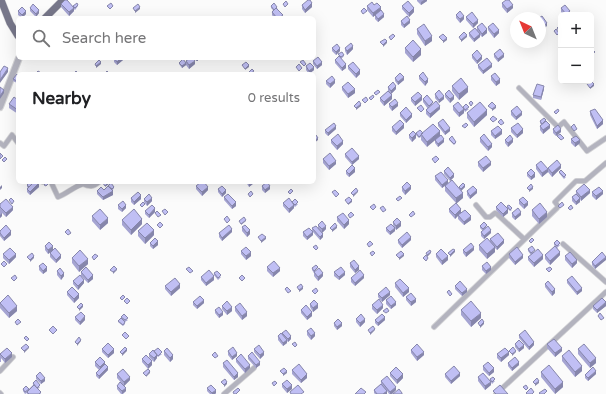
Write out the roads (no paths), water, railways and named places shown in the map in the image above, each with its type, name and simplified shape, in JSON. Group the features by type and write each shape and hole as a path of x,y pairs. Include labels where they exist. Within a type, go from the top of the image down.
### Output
{"main road":[{"path":"1,0 10,23 16,33"},
{"path":"47,16 63,0"}],"street":[{"path":"0,106 18,60"},
{"path":"519,88 558,127 564,122 587,151 606,138"},
{"path":"0,143 4,146 12,135 16,141"},
{"path":"434,327 557,208 558,206 555,202 576,181 585,181 606,163"},
{"path":"52,184 58,196 67,194 74,186 83,184 89,187 97,184"},
{"path":"476,205 486,217 495,213 497,214 524,240"},
{"path":"563,244 606,282"},
{"path":"496,394 606,292"},
{"path":"0,371 13,357"},
{"path":"224,394 254,368"}]}
